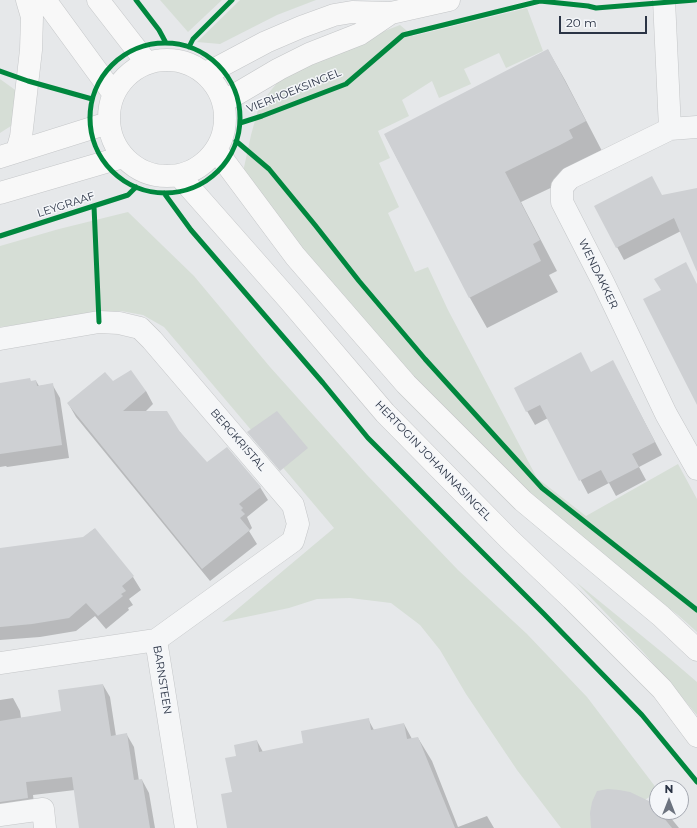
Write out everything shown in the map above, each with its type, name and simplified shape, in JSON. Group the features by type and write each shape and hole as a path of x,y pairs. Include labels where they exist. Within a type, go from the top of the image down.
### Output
{"main road":[{"path":"9,154 21,136 27,88 32,17 27,0"},
{"path":"45,0 113,94"},
{"path":"98,0 147,63"},
{"name":"VIERHOEKSINGEL","path":"204,73 219,67 266,42 334,15 352,12 391,13 449,0"},
{"name":"VIERHOEKSINGEL","path":"223,102 279,69 309,54 360,34 391,13"},
{"path":"164,60 179,61 193,66 204,73 216,87 223,102 225,116 224,129 216,150 206,161 193,170 179,175 164,176 148,173 134,167 123,157 113,141 108,123 113,94 122,81 133,70 147,63 164,60"},
{"path":"9,154 108,123"},
{"path":"216,150 295,256 406,384 523,500 661,616 697,650"},
{"path":"0,193 123,157"},
{"name":"HERTOGIN JOHANNASINGEL","path":"179,175 289,300 385,414 509,539 572,599 662,689 697,736"}],"street":[{"path":"664,0 670,129"},
{"name":"WENDAKKER","path":"697,127 670,129 570,178 562,187 562,202 603,282 666,414 697,469"},
{"name":"BERGKRISTAL","path":"0,339 98,322 119,323 140,328 152,340 293,505 298,524 292,541 156,640"},
{"name":"BARNSTEEN","path":"0,663 156,640 186,828"},
{"path":"0,816 43,809 45,828"}],"shaded area":[{"path":"160,0 222,0 188,32"},
{"path":"240,0 316,0 277,15 220,44 197,42"},
{"path":"527,8 543,51 506,68 499,53 464,69 471,84 439,98 432,81 402,100 409,116 378,131 390,158 379,163 399,207 388,213 415,272 428,267 448,310 537,478 586,516 678,464 697,499 697,632 678,615 591,549 519,490 355,317 243,172 259,106 290,68 400,25 413,36"},
{"path":"0,79 18,92 14,124 0,133"},
{"path":"128,212 194,276 270,367 367,475 458,570 527,634 587,697 650,780 649,797 602,828 561,828 517,770 466,694 440,650 420,625 391,603 350,598 317,599 289,608 222,622 334,528 164,327 143,315 121,311 0,327 0,246 59,229"},
{"path":"576,582 697,682 697,715 644,653"}],"building":[{"path":"548,49 586,121 569,130 573,138 505,172 540,240 533,244 541,261 469,298 384,134"},
{"path":"652,176 662,195 697,188 697,272 674,218 616,248 594,206"},
{"path":"686,262 697,284 697,405 643,299 661,290 654,279"},
{"path":"581,352 591,372 613,360 655,442 632,454 639,467 608,483 601,470 579,481 540,405 526,412 514,388"},
{"path":"131,370 146,391 123,411 167,411 180,432 207,462 227,447 261,487 239,504 243,508 241,510 245,514 240,518 250,530 202,569 67,403 105,372 113,381"},
{"path":"30,378 31,381 36,380 37,386 53,383 62,445 0,454 0,383"},
{"path":"277,411 308,448 280,471 247,432"},
{"path":"95,528 134,576 122,586 126,591 121,594 123,596 98,616 86,603 69,618 0,627 0,548 83,537"},
{"path":"103,684 111,736 127,733 134,780 142,779 150,828 79,828 72,777 26,782 28,798 0,802 0,721 61,711 58,690"},
{"path":"369,718 371,730 404,723 407,739 418,737 455,828 227,828 221,794 232,792 225,758 236,756 234,745 257,740 259,752 303,743 301,731"},
{"path":"608,789 630,792 649,801 649,820 666,820 672,828 591,828 590,813 592,802 597,791"}],"cycle path":[{"path":"136,0 159,30 166,43"},
{"path":"189,47 193,39 232,0"},
{"path":"240,123 346,84 403,35 540,1 596,8 695,0"},
{"path":"165,43 187,46 207,56 218,65 227,76 237,96 240,118 237,140 227,160 218,171 207,180 187,190 165,193 143,190 123,180 112,171 103,160 93,140 90,118 93,96 103,76 112,65 123,56 143,46 165,43"},
{"path":"0,71 28,81 92,99"},
{"path":"236,141 269,169 359,281 425,359 542,488 697,610"},
{"name":"LEYGRAAF","path":"0,236 128,195 136,187"},
{"path":"164,193 191,230 323,383 368,438 544,614 642,715 697,782"},
{"name":"LEYGRAAF","path":"94,206 99,322"}]}
